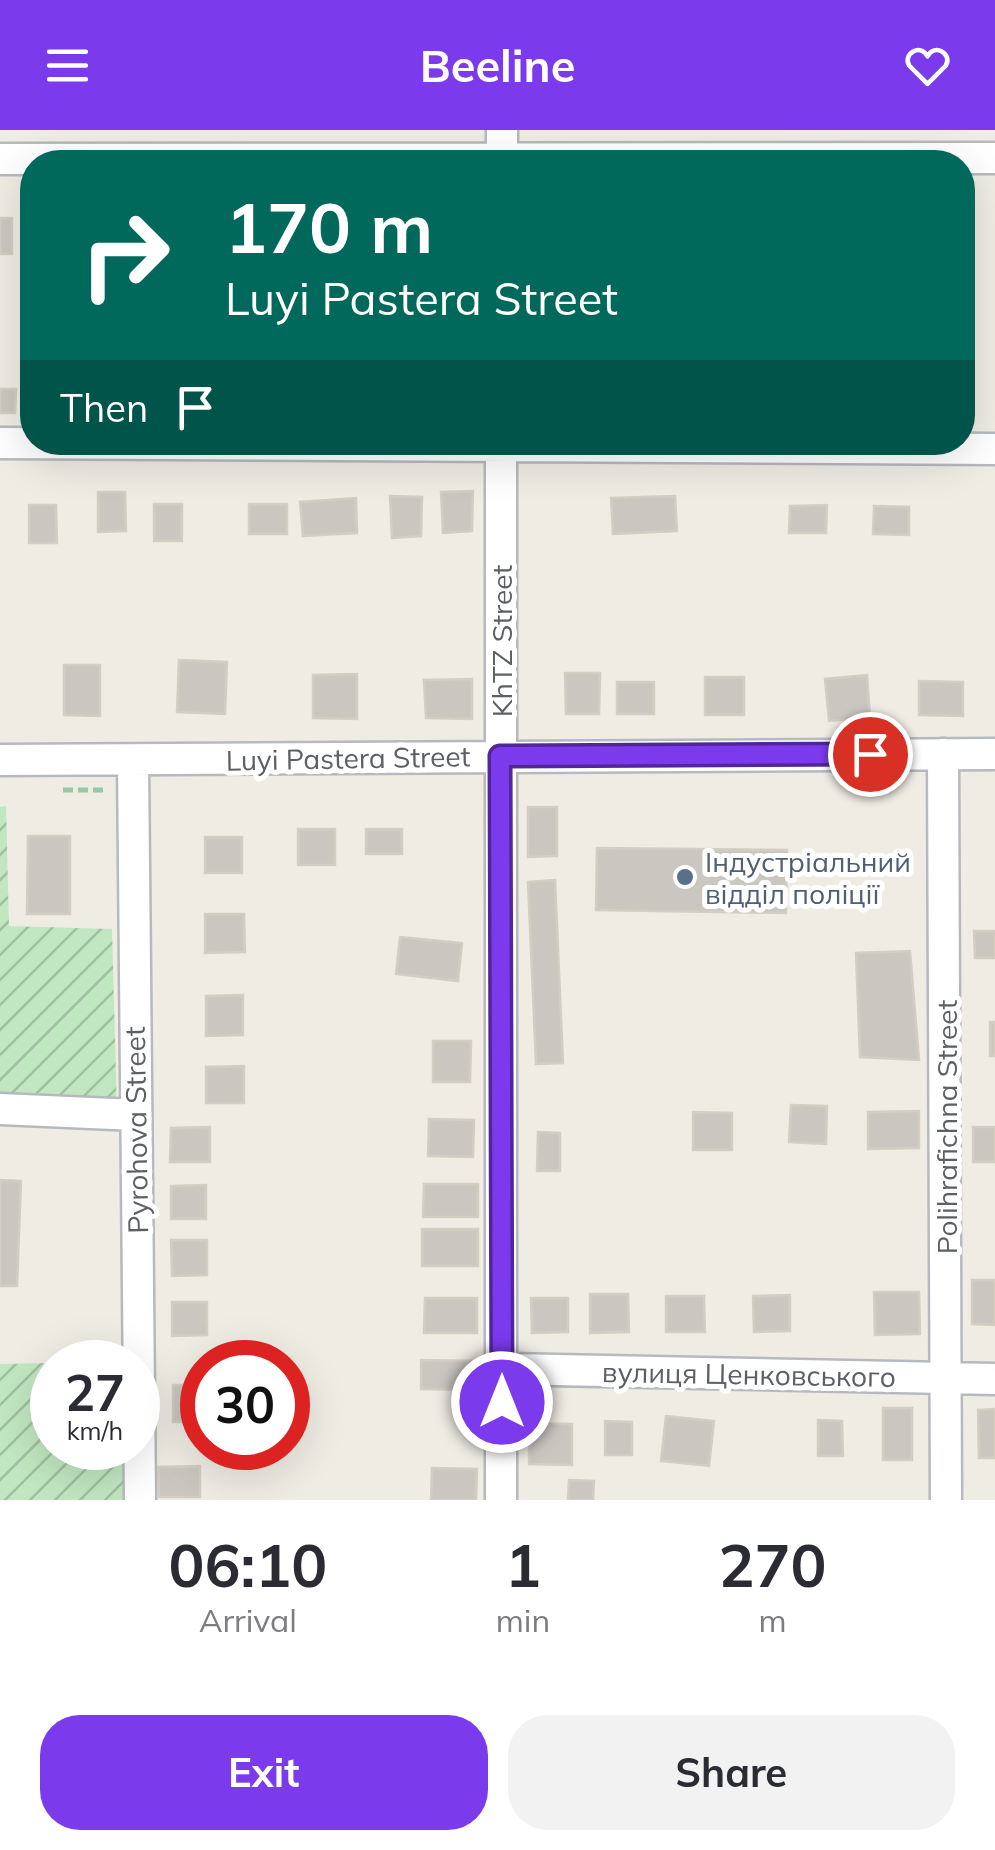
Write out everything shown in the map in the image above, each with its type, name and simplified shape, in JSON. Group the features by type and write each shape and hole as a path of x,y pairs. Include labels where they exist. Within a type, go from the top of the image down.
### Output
{"street":[{"name":"KhTZ Street","path":"501,1500 502,455"},
{"name":"Polihrafichna Street","path":"944,754 946,1500"},
{"name":"Luyi Pastera Street","path":"0,760 995,754"},
{"name":"Pyrohova Street","path":"133,760 140,1500"},
{"path":"0,1109 136,1115"},
{"name":"вулиця Ценковського","path":"502,1370 995,1378"}],"green space":[{"path":"6,806 9,926 112,929 117,1114 0,1109 0,807"},
{"path":"30,1363 30,1470 130,1470 130,1500 0,1500 0,1364"}],"building":[{"path":"0,218 12,218 12,254 0,254"},
{"path":"0,389 16,389 15,413 0,413"},
{"path":"473,491 472,531 443,533 441,492"},
{"path":"98,492 125,492 126,531 98,532"},
{"path":"390,496 422,497 421,536 392,538"},
{"path":"675,496 677,531 613,534 611,498"},
{"path":"356,498 357,533 303,536 300,502"},
{"path":"154,504 182,504 182,541 154,541"},
{"path":"249,504 287,504 287,534 249,534"},
{"path":"29,505 56,505 57,543 29,543"},
{"path":"827,505 826,533 789,533 790,506"},
{"path":"874,506 909,507 909,535 873,534"},
{"path":"179,660 227,662 225,714 177,712"},
{"path":"64,665 100,665 100,716 64,715"},
{"path":"565,673 600,673 599,714 566,714"},
{"path":"357,674 357,719 313,718 313,675"},
{"path":"867,675 870,717 829,721 825,679"},
{"path":"705,677 744,677 744,715 705,715"},
{"path":"472,679 472,719 426,718 424,680"},
{"path":"919,681 963,682 963,716 919,715"},
{"path":"617,682 654,682 654,714 617,714"},
{"path":"528,807 557,807 557,856 528,857"},
{"path":"298,829 335,829 335,865 298,865"},
{"path":"366,829 402,829 402,854 366,854"},
{"path":"28,836 70,836 70,914 27,914"},
{"path":"205,837 242,837 242,873 205,873"},
{"path":"597,848 787,850 786,913 596,910"},
{"path":"555,880 563,1063 536,1064 528,882"},
{"path":"205,914 244,914 245,952 205,953"},
{"path":"974,931 995,931 995,958 975,958"},
{"path":"400,937 462,943 458,981 396,974"},
{"path":"910,951 919,1060 860,1057 856,953"},
{"path":"243,995 243,1035 206,1036 206,996"},
{"path":"990,1022 995,1022 995,1056 990,1056"},
{"path":"433,1041 471,1041 470,1082 433,1082"},
{"path":"244,1066 244,1103 206,1103 206,1067"},
{"path":"791,1105 827,1106 826,1144 789,1142"},
{"path":"919,1111 919,1148 868,1149 868,1112"},
{"path":"693,1112 732,1113 732,1150 693,1150"},
{"path":"429,1119 474,1120 473,1157 428,1156"},
{"path":"210,1127 210,1162 170,1162 171,1128"},
{"path":"973,1127 995,1127 995,1162 973,1162"},
{"path":"538,1132 560,1133 560,1171 537,1171"},
{"path":"0,1180 21,1181 17,1286 0,1286"},
{"path":"424,1184 478,1184 478,1217 423,1217"},
{"path":"206,1185 206,1219 171,1219 171,1186"},
{"path":"422,1229 478,1229 478,1266 422,1266"},
{"path":"171,1240 207,1240 207,1275 172,1276"},
{"path":"972,1280 995,1280 995,1325 972,1324"},
{"path":"874,1292 919,1292 920,1334 875,1335"},
{"path":"590,1294 628,1294 629,1332 590,1333"},
{"path":"790,1295 790,1331 754,1332 753,1296"},
{"path":"666,1296 704,1296 705,1332 666,1332"},
{"path":"425,1298 477,1298 477,1333 424,1333"},
{"path":"531,1298 568,1298 568,1332 532,1333"},
{"path":"172,1302 207,1302 207,1335 172,1336"},
{"path":"421,1360 477,1361 477,1390 421,1389"},
{"path":"173,1385 180,1385 180,1422 173,1422"},
{"path":"883,1408 912,1408 912,1460 883,1460"},
{"path":"995,1409 995,1458 979,1458 978,1410"},
{"path":"666,1416 714,1421 709,1466 661,1461"},
{"path":"818,1420 842,1421 843,1456 818,1456"},
{"path":"605,1421 632,1422 632,1455 605,1455"},
{"path":"529,1423 572,1424 572,1465 529,1464"},
{"path":"160,1467 200,1470 200,1497 159,1497"},
{"path":"432,1468 477,1469 476,1500 431,1500"},
{"path":"569,1480 594,1481 593,1500 568,1500"}],"place":[{"name":"Індустріальний відділ поліції","path":"685,877"}],"route":[{"path":"502,1402 500,756 870,754"}]}
